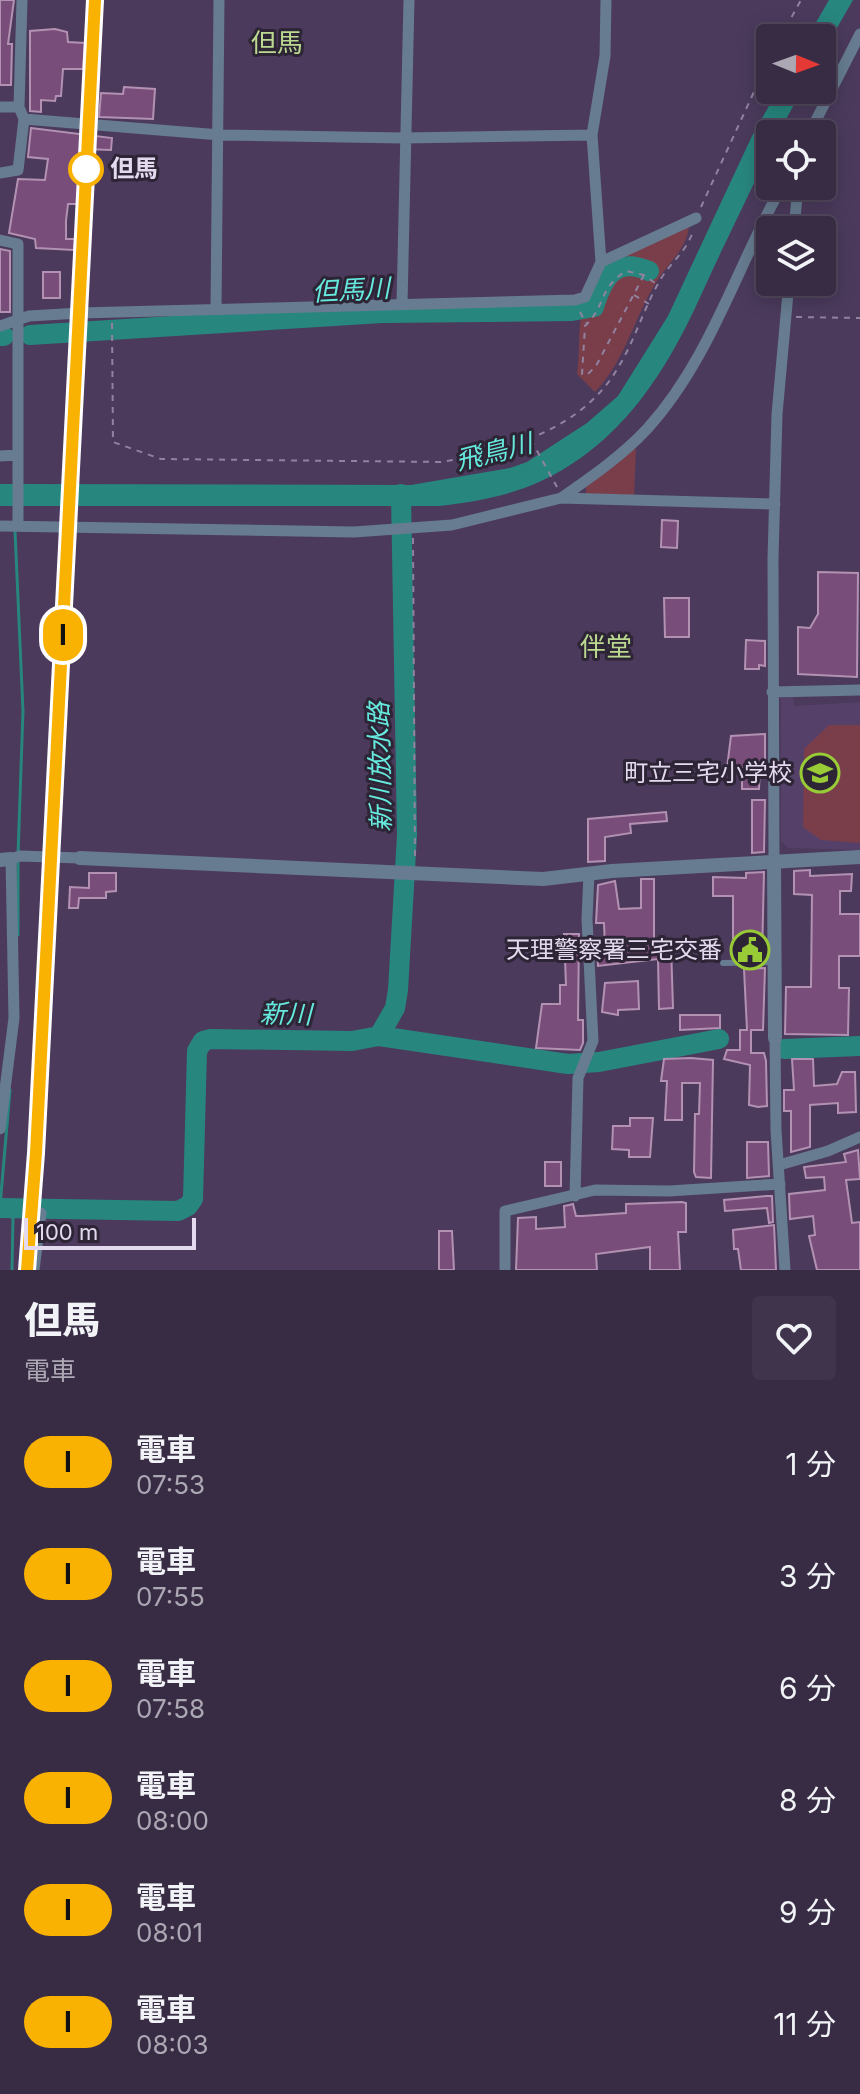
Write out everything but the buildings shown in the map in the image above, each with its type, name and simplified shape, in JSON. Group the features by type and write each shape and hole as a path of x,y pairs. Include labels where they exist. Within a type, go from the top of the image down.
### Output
{"street":[{"path":"0,173 18,170 24,119 19,107 22,0"},
{"path":"216,308 219,0"},
{"path":"402,304 409,0"},
{"path":"0,326 29,316 585,297 601,262 592,135 605,56 606,0"},
{"path":"816,120 860,34"},
{"path":"0,107 19,107"},
{"path":"24,119 220,135 404,138 592,135"},
{"path":"0,526 354,532 413,529 492,517 559,493 629,446 671,399 705,346 775,200"},
{"path":"601,262 696,218"},
{"path":"0,240 18,244 18,524"},
{"path":"785,1270 775,1038 772,692 777,414 788,296"},
{"path":"0,456 18,459"},
{"path":"559,493 775,504"},
{"path":"772,692 860,690"},
{"path":"0,1129 14,1018 5,859 20,856 80,858 543,879 860,857"},
{"path":"575,1196 578,1078 593,1041 587,919 589,874"},
{"path":"779,1165 800,1161 860,1137"},
{"path":"505,1270 505,1211 595,1190 669,1191 780,1184"},
{"path":"34,1270 41,1213"}],"lane":[{"path":"723,963 775,962"}],"path":[{"path":"788,24 801,0"},
{"path":"111,314 114,335 113,442 161,459 441,462 482,455 532,440 570,418 607,385 659,286 684,254 696,218 756,87"},
{"path":"644,275 596,366 587,375 582,374 587,323 598,315 609,282 626,271 644,275 659,286"},
{"path":"634,295 650,305"},
{"path":"581,298 580,317 587,323"},
{"path":"786,317 860,318"},
{"path":"532,440 559,493"},
{"path":"413,529 415,873"}],"shaded area":[{"path":"829,0 853,0 836,30 836,24 815,24"},
{"path":"770,104 794,104 786,120 761,120"},
{"path":"756,129 756,179 688,322 657,377 617,427 594,448 539,482 515,491 439,506 0,506 0,484 411,485 510,468 527,462 587,423 618,396 668,316"},
{"path":"689,227 681,249 649,295 615,366 595,392 577,374 580,323 588,298 608,270 622,259"},
{"path":"636,448 634,497 586,494 586,487"},
{"name":"町立三宅小学校","path":"793,697 794,706 860,702 860,850 788,848 781,841 781,698"},
{"path":"829,725 860,725 860,843 821,840 803,827 804,749"}],"waterway":[{"name":"但馬川","path":"30,335 382,313 572,311 594,307 606,279 619,268 627,266 649,271"},
{"name":"新川放水路","path":"379,1036 395,1008 398,990 407,835 401,494"},
{"path":"15,531 23,711 18,855"},
{"path":"18,862 18,935"},
{"name":"新川","path":"0,1208 178,1211 188,1206 193,1199 197,1051 203,1041 211,1039 352,1041 379,1036 568,1064 599,1062 719,1039"},
{"name":"新川","path":"784,1049 860,1046"},
{"path":"0,1206 10,1090"},
{"path":"0,1208 13,1218 12,1270"}],"railway":[{"path":"27,1270 36,1153 95,0"}],"train":[{"name":"I","path":"27,1270 60,706 95,0"}],"place":[{"name":"但馬","path":"86,169"},
{"name":"町立三宅小学校","path":"820,773"},
{"name":"天理警察署三宅交番","path":"750,950"}],"district":[{"name":"但馬","path":"277,43"},
{"name":"伴堂","path":"606,647"}],"water label":[{"name":"飛鳥川","path":"494,452"}]}
